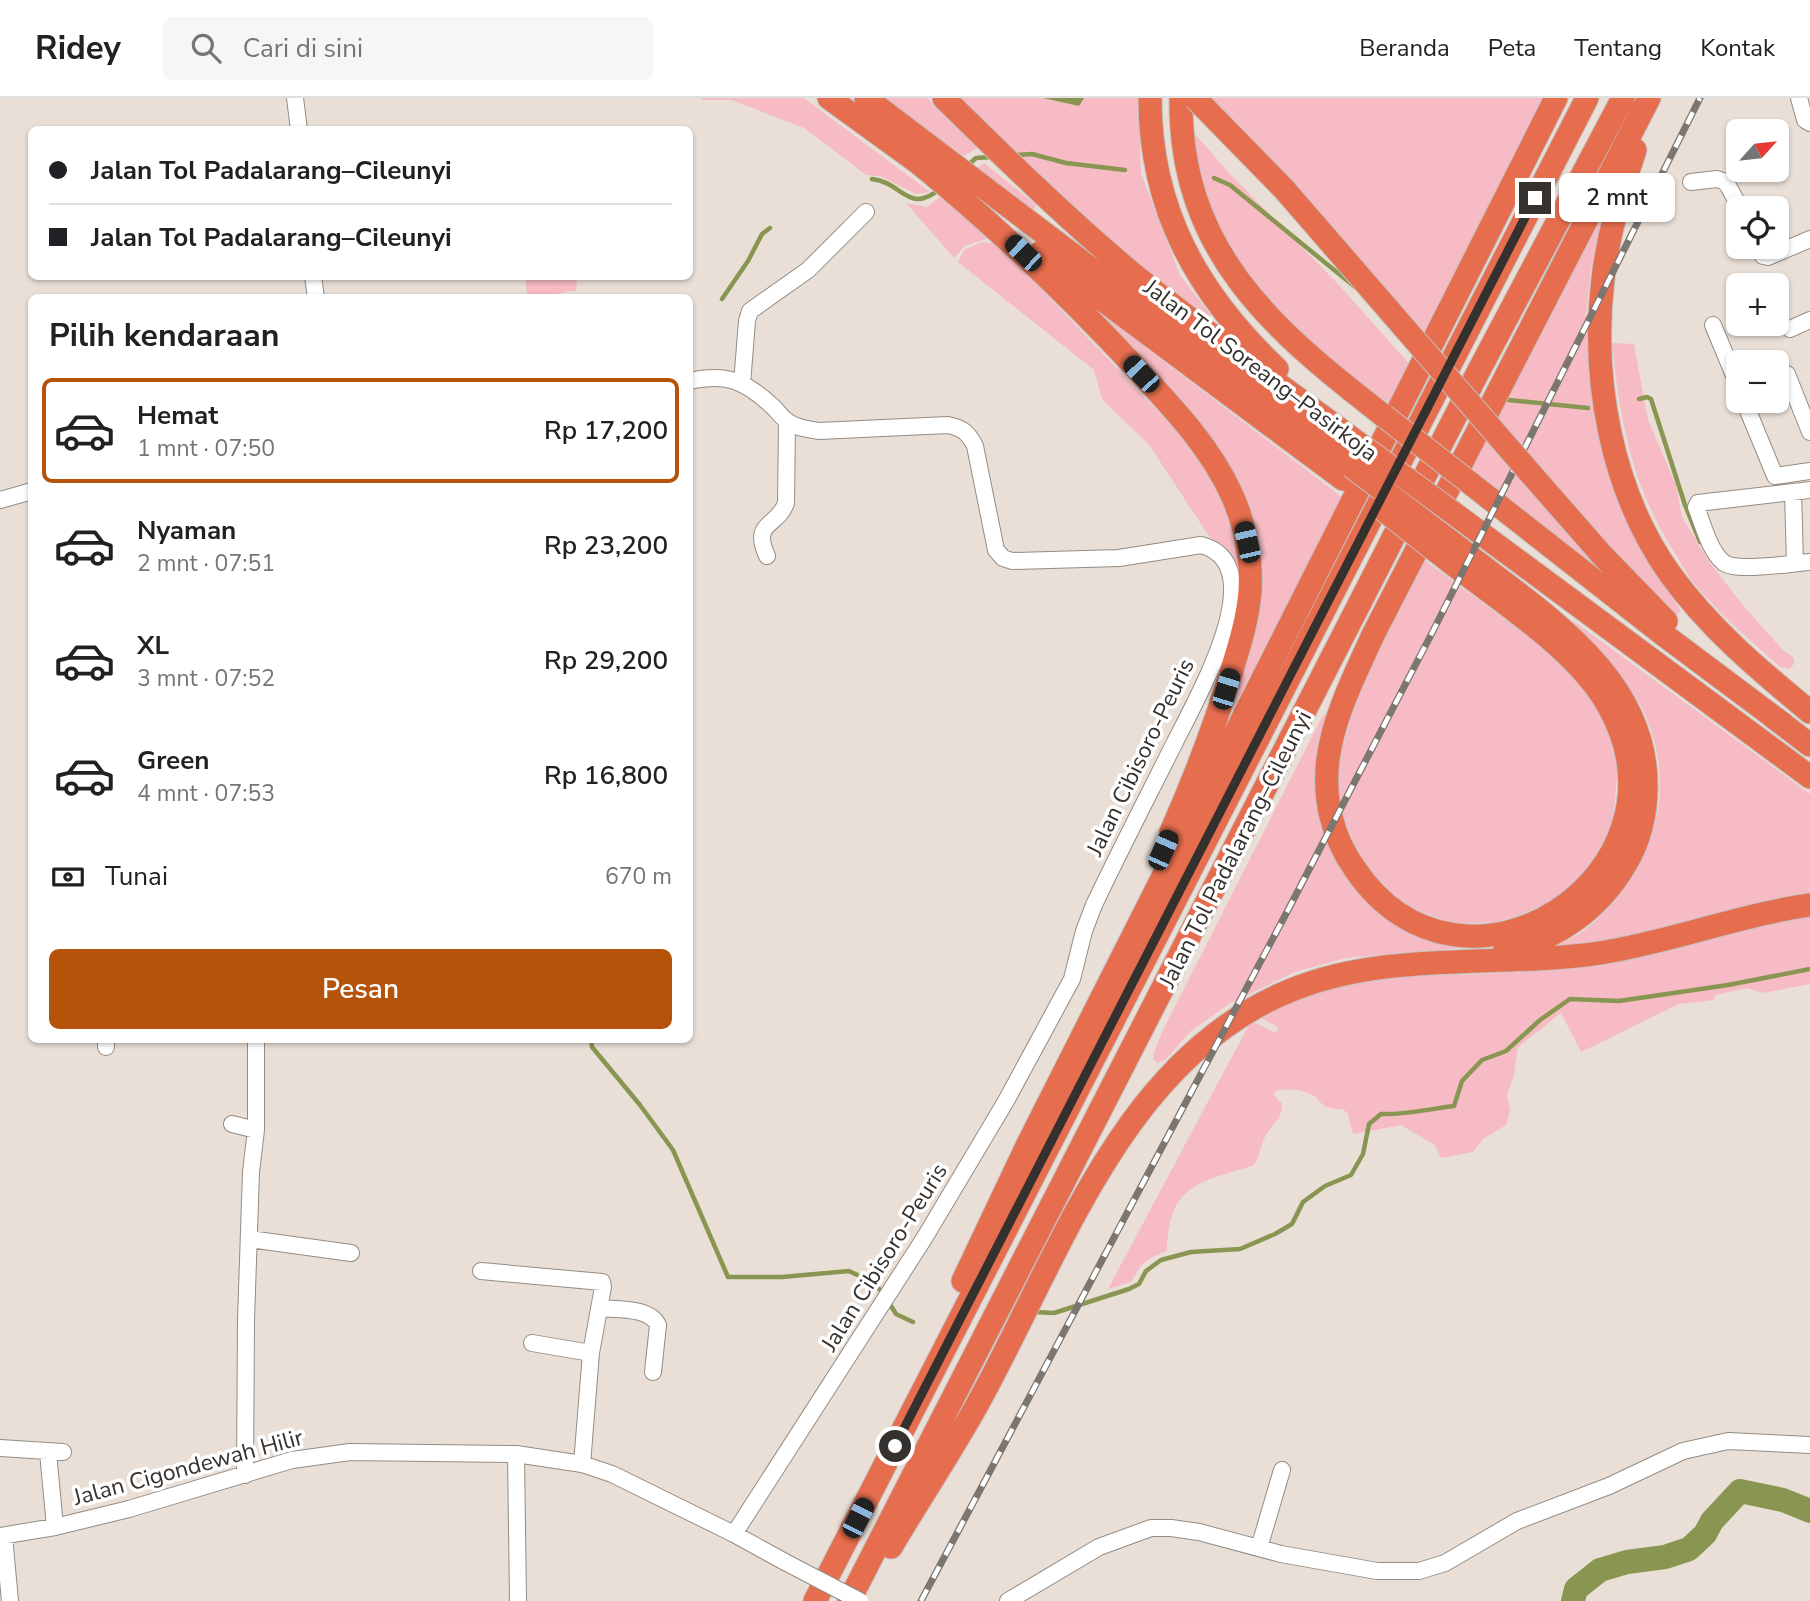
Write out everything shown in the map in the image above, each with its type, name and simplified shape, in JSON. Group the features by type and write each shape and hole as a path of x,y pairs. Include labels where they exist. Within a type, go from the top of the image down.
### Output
{"highway":[{"path":"829,98 920,164 1355,459"},
{"path":"866,98 993,212 1113,344 1205,448 1232,494 1241,519 1250,571 1250,592 1246,617 1211,734 1189,791 1076,1050"},
{"name":"Jalan Tol Soreang–Pasirkoja","path":"944,98 1051,202 1355,459 1392,468 1810,778"},
{"path":"1150,98 1150,121 1158,178 1174,228 1194,268 1222,310 1255,347 1304,394 1355,459 1455,555 1554,644 1595,685 1618,724 1629,771 1629,796 1625,818 1608,862 1581,894 1547,918 1488,936 1450,935 1413,922 1393,910 1363,881 1339,841 1331,819 1327,797 1329,757 1341,710 1373,635 1649,98"},
{"path":"1181,98 1182,140 1187,168 1202,214 1225,261 1255,303 1291,341 1650,624 1783,724"},
{"path":"1195,98 1284,189 1602,555 1668,624 1724,677 1810,745"},
{"path":"882,1471 920,1375 964,1277 1556,98"},
{"name":"Jalan Tol Padalarang–Cileunyi","path":"815,1601 1587,98"},
{"name":"Jalan Tol Padalarang–Cileunyi","path":"849,1601 1476,376 1623,98"},
{"path":"1656,98 1617,205 1603,278 1599,338 1601,372 1613,441 1637,514 1669,572 1707,620 1728,641 1810,712"},
{"path":"1432,964 1510,951 1547,937 1580,918 1609,888 1630,858 1643,817 1646,794 1647,771 1637,726 1607,674 1555,624 1455,555"},
{"path":"859,1601 977,1404 1108,1159 1152,1094 1183,1062 1214,1036 1249,1012 1288,991 1348,972 1602,952 1810,905"}],"street":[{"path":"295,98 298,126"},
{"path":"1799,98 1805,120 1810,123"},
{"path":"1690,183 1717,179 1726,182 1735,196"},
{"path":"742,384 750,311 808,270 866,212"},
{"path":"1789,248 1810,239"},
{"path":"1790,329 1810,320"},
{"path":"1713,325 1726,356"},
{"path":"693,380 726,378 742,384 762,396 787,422 786,503 780,514 763,530 761,537 767,556"},
{"path":"1789,379 1810,432"},
{"path":"1749,413 1775,476 1810,471"},
{"name":"Jalan Cibisoro-Peuris","path":"734,1534 895,1284 999,1112 1065,992 1077,964 1084,931 1094,905 1209,668 1227,621 1232,586 1230,570 1223,556 1214,548 1200,545 1119,558 1012,561 1003,558 996,550 975,446 969,434 960,428 948,425 819,431 787,422"},
{"path":"1793,492 1802,563 1741,567 1727,565 1717,555 1696,507 1698,503 1810,490"},
{"path":"0,500 28,492"},
{"path":"245,1475 249,1239 251,1172 256,1130 257,1043"},
{"path":"232,1125 256,1130"},
{"path":"249,1239 351,1253"},
{"path":"481,1271 599,1280 604,1287 591,1353 582,1464"},
{"path":"599,1308 645,1313 655,1319 658,1325 653,1372"},
{"path":"532,1343 591,1353"},
{"path":"1009,1601 1099,1547 1151,1528 1199,1532 1259,1548 1377,1571 1419,1571 1445,1563 1517,1521 1609,1486 1683,1451 1728,1441 1810,1445"},
{"path":"0,1448 55,1452 55,1527"},
{"name":"Jalan Cigondewah Hilir","path":"2,1536 55,1527 129,1509 292,1460 350,1452 516,1454 582,1464 646,1489 859,1601"},
{"path":"516,1454 518,1601"},
{"path":"1259,1548 1282,1470"},
{"path":"2,1536 10,1601"}],"shaded area":[{"path":"702,98 804,98 930,192 916,194 880,176 866,175 804,128 732,100"},
{"path":"879,98 927,98 978,147 964,156"},
{"path":"958,98 1138,98 1141,173 1180,275 1211,315 1208,322 1045,184"},
{"path":"1043,98 1084,98 1079,106"},
{"path":"1203,98 1546,98 1429,345"},
{"path":"1194,133 1231,175 1338,284 1413,368 1393,406 1322,352 1290,323 1262,292 1237,257 1217,220 1203,179"},
{"path":"984,163 1036,205 1033,211 1003,190 972,222 992,237 965,246 954,258 906,203 927,207"},
{"path":"1604,204 1591,268 1586,316 1596,415 1647,556 1681,611 1675,618 1494,420"},
{"path":"982,242 998,244 1202,457 1224,498 1236,536 1241,587 1232,563 1215,545 1149,445 1102,399 1094,370 958,262 964,250"},
{"path":"525,280 577,280 576,291 527,294"},
{"path":"1078,296 1346,500 1235,705 1232,703 1261,565 1253,520 1241,486 1221,451 1181,404"},
{"path":"1612,343 1634,344 1648,420 1676,485 1682,517 1708,560 1741,603 1783,650 1794,658 1794,664 1789,669 1780,667 1706,597 1688,575 1661,530 1630,453 1619,400"},
{"path":"1484,438 1581,545 1622,595 1469,466"},
{"path":"1423,559 1528,636 1581,684 1601,712 1618,766 1613,822 1590,867 1555,899 1515,917 1495,922 1456,924 1418,911 1398,899 1369,869 1357,851 1339,807 1338,765 1352,714 1382,641"},
{"path":"1569,621 1575,622 1810,794 1810,896 1632,937 1580,947 1554,947 1587,928 1628,884 1653,832 1659,804 1660,776 1656,746 1646,717 1631,690 1612,665"},
{"path":"1325,715 1314,778 1318,809 1353,883 1481,943 1480,946 1346,958 1295,972 1229,1004 1191,1031 1165,1060 1158,1063 1153,1060 1154,1052 1163,1030"},
{"path":"1810,915 1810,984 1763,993 1747,988 1716,995 1713,1000 1679,1004 1581,1052 1561,1013 1518,1047 1514,1075 1507,1094 1510,1111 1506,1125 1483,1139 1473,1152 1441,1158 1435,1145 1401,1125 1353,1134 1348,1114 1343,1109 1327,1107 1314,1096 1300,1091 1276,1091 1273,1094 1282,1104 1280,1114 1265,1137 1254,1165 1217,1176 1191,1189 1174,1211 1167,1251 1149,1259 1140,1267 1131,1282 1108,1289 1251,1021 1276,1033 1278,1027 1257,1016 1297,998 1354,983 1407,976 1483,974 1606,965"}],"waterway":[{"path":"1015,155 1032,154 1066,163 1125,170"},
{"path":"966,167 976,158 992,157"},
{"path":"1214,178 1230,185 1355,287"},
{"path":"872,179 883,181 913,198 930,196 941,188"},
{"path":"722,299 748,261 762,234 770,228"},
{"path":"1639,399 1651,399 1685,505 1700,542"},
{"path":"1508,400 1588,408"},
{"path":"1035,1312 1054,1313 1129,1289 1139,1284 1146,1271 1161,1260 1191,1252 1240,1249 1275,1234 1292,1224 1303,1202 1325,1186 1351,1175 1363,1154 1369,1124 1381,1114 1454,1106 1462,1081 1482,1060 1506,1051 1540,1020 1570,999 1619,1001 1728,985 1810,969"},
{"path":"591,1043 673,1150 728,1277 782,1277 849,1271 870,1281 884,1293"},
{"path":"888,1301 896,1314 913,1322"},
{"path":"1573,1601 1576,1589 1600,1570 1627,1562 1665,1557 1689,1549 1705,1534 1712,1521 1740,1491 1783,1500 1810,1511"}],"railway":[{"path":"921,1601 1432,633 1700,98"}],"route":[{"path":"895,1446 1535,198"}]}
